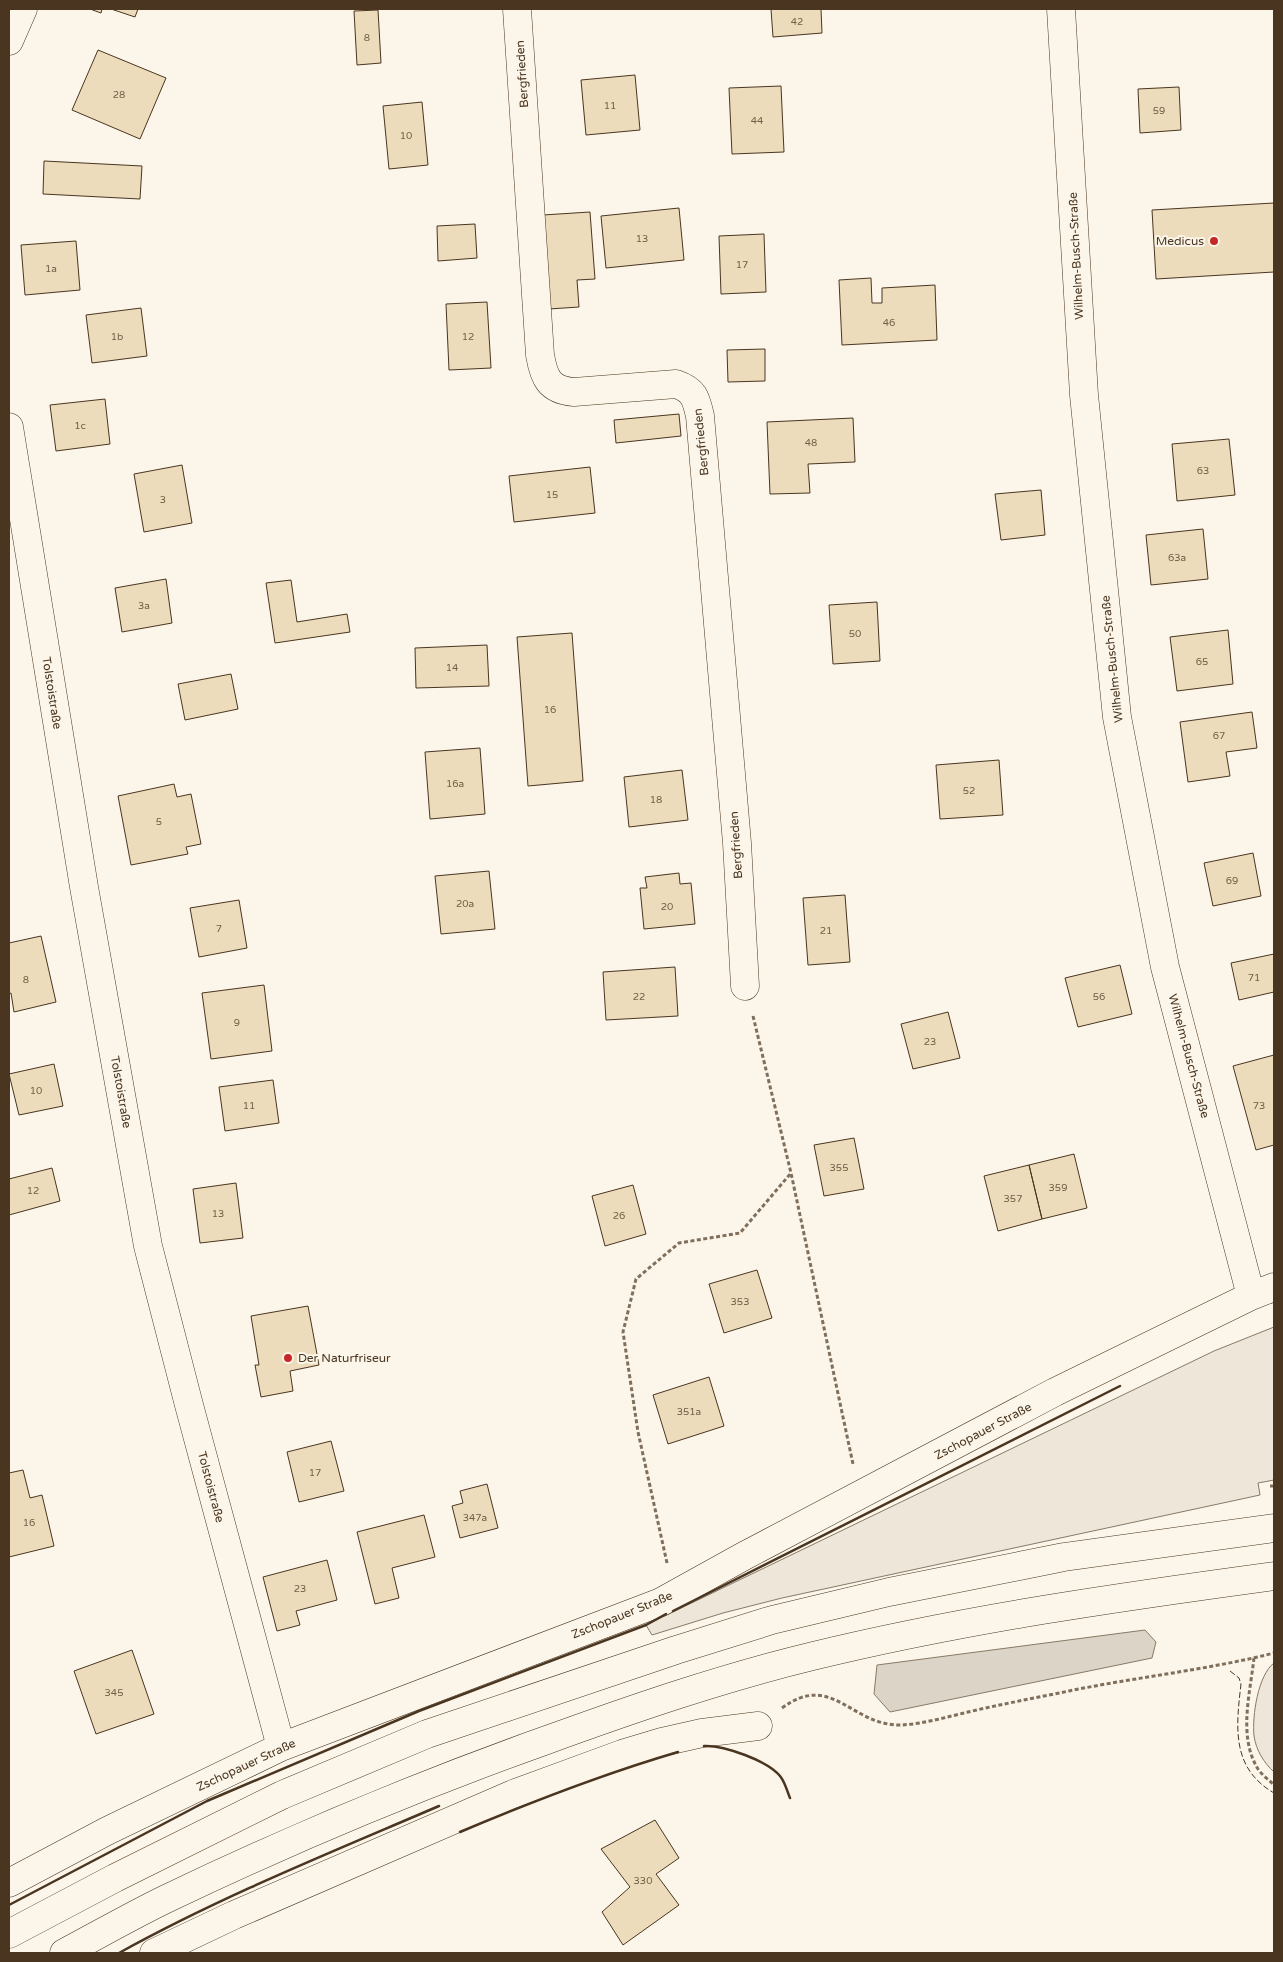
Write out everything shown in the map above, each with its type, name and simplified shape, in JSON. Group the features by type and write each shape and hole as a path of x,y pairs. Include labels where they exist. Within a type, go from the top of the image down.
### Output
{"main road":[{"path":"9,41 23,9"},
{"name":"Bergfrieden","path":"517,9 540,355 543,372 552,385 561,391 676,384 687,388 696,399 737,843 745,986"},
{"name":"Wilhelm-Busch-Straße","path":"1061,9 1084,395 1117,717 1165,967 1263,1291"},
{"name":"Tolstoistraße","path":"9,427 84,887 148,1246 281,1747"},
{"name":"Zschopauer Straße","path":"9,1883 107,1831 281,1747 661,1602 744,1556 1056,1392 1263,1291"},
{"path":"9,1934 115,1878 282,1795 427,1734 676,1650 772,1620 889,1592 1064,1557 1274,1528"},
{"path":"64,1953 164,1900 300,1837 440,1778 595,1722 727,1679 813,1656 971,1622 1098,1600 1274,1576"},
{"path":"154,1953 234,1915 513,1794 622,1754 662,1742 702,1733 758,1726"}],"path":[{"path":"745,986 791,1173 860,1496"},
{"path":"674,1595 638,1432 623,1332 636,1279 679,1244 740,1233 791,1173"},
{"path":"758,1726 796,1697 817,1694 830,1696 858,1714 878,1722 901,1725 1094,1686 1274,1654"},
{"path":"1254,1658 1246,1731 1250,1754 1259,1770 1274,1785"}],"shaded area":[{"path":"1274,1327 1274,1480 1258,1483 1260,1495 782,1598 723,1613 652,1635 646,1625 1214,1351"},
{"path":"1145,1630 1156,1642 1152,1658 890,1712 874,1694 877,1665"},
{"path":"1274,1663 1274,1772 1267,1765 1259,1751 1255,1741 1254,1728 1255,1707 1260,1686 1268,1669"}],"building":[{"path":"90,9 102,9 101,13"},
{"path":"111,9 138,9 135,17"},
{"path":"771,9 821,9 822,33 773,37"},
{"path":"378,10 381,63 357,65 354,11"},
{"path":"98,50 166,78 140,139 72,110"},
{"path":"635,75 640,130 586,135 581,80"},
{"path":"781,86 784,152 732,154 729,88"},
{"path":"1179,87 1181,130 1140,133 1138,89"},
{"path":"422,102 428,165 389,169 383,106"},
{"path":"44,161 142,166 140,199 43,194"},
{"name":"Medicus","path":"1274,203 1274,272 1156,279 1152,210"},
{"path":"679,208 684,260 606,268 601,216"},
{"path":"590,212 595,279 577,280 579,307 549,309 543,215"},
{"path":"475,224 477,258 438,261 437,226"},
{"path":"764,234 766,292 721,294 719,236"},
{"path":"76,241 80,290 25,295 21,245"},
{"path":"871,278 872,303 882,303 882,288 935,285 937,340 842,345 839,280"},
{"path":"487,302 491,368 449,370 446,304"},
{"path":"141,308 147,356 92,363 86,315"},
{"path":"765,349 765,381 728,382 727,350"},
{"path":"105,399 110,444 56,451 50,405"},
{"path":"679,414 681,436 616,443 614,420"},
{"path":"853,418 855,462 808,464 810,493 770,494 767,422"},
{"path":"1229,439 1235,495 1177,501 1172,444"},
{"path":"182,465 192,523 144,532 134,474"},
{"path":"590,467 595,513 514,522 509,476"},
{"path":"1041,490 1045,535 1001,540 995,494"},
{"path":"1203,529 1208,579 1151,585 1146,535"},
{"path":"166,579 172,623 122,632 115,588"},
{"path":"291,580 297,622 347,614 350,632 275,643 266,583"},
{"path":"877,602 880,661 833,664 829,605"},
{"path":"1228,630 1233,684 1177,691 1170,637"},
{"path":"572,633 583,781 528,786 517,637"},
{"path":"487,645 489,686 416,688 415,648"},
{"path":"231,674 238,709 185,720 178,684"},
{"path":"1252,712 1257,748 1226,752 1230,776 1188,782 1180,722"},
{"path":"480,748 485,814 430,819 425,752"},
{"path":"999,760 1003,815 940,819 936,765"},
{"path":"682,770 688,820 629,827 624,777"},
{"path":"174,784 177,797 191,794 201,844 186,847 188,854 131,865 118,796"},
{"path":"1253,853 1261,896 1213,906 1204,863"},
{"path":"489,871 495,929 441,934 435,876"},
{"path":"679,873 680,884 691,883 695,924 644,929 640,888 647,888 645,877"},
{"path":"845,895 850,962 808,965 803,898"},
{"path":"239,900 247,948 199,957 190,908"},
{"path":"41,936 56,1002 14,1012 11,993 9,994 9,943"},
{"path":"1274,954 1274,992 1239,1000 1231,963"},
{"path":"1120,965 1132,1014 1078,1027 1065,978"},
{"path":"675,967 678,1016 606,1020 603,972"},
{"path":"264,985 272,1051 211,1059 202,993"},
{"path":"948,1012 960,1058 913,1069 901,1024"},
{"path":"1274,1055 1274,1145 1256,1150 1233,1066"},
{"path":"54,1064 63,1106 19,1115 9,1074"},
{"path":"273,1080 279,1123 225,1131 219,1087"},
{"path":"854,1138 864,1189 824,1196 814,1145"},
{"path":"1074,1154 1087,1208 1042,1219 1029,1165"},
{"path":"1029,1165 1042,1219 998,1231 984,1176"},
{"path":"52,1168 60,1201 9,1215 9,1179"},
{"path":"236,1183 243,1238 200,1243 193,1189"},
{"path":"633,1185 646,1234 605,1246 592,1196"},
{"path":"757,1270 772,1318 724,1333 709,1284"},
{"name":"Der Naturfriseur","path":"308,1306 319,1365 290,1371 293,1391 261,1397 255,1365 259,1365 251,1316"},
{"path":"709,1377 724,1426 668,1444 653,1395"},
{"path":"331,1441 344,1491 299,1502 287,1452"},
{"path":"23,1470 30,1498 42,1495 54,1546 9,1557 9,1473"},
{"path":"487,1484 498,1528 460,1538 452,1506 463,1503 460,1491"},
{"path":"424,1515 435,1557 392,1568 399,1598 375,1604 357,1532"},
{"path":"327,1560 337,1600 296,1611 300,1625 277,1631 263,1577"},
{"path":"132,1650 154,1714 96,1734 74,1671"},
{"path":"655,1820 679,1858 656,1874 679,1905 623,1945 602,1912 630,1887 601,1849"}],"fence":[{"path":"1230,1671 1239,1678 1241,1684 1238,1731 1243,1759 1260,1783 1274,1793"}],"wall":[{"path":"673,1611 1120,1386"},
{"path":"9,1905 207,1801 419,1711 646,1625 666,1614"},
{"path":"704,1746 734,1751 766,1765 782,1778 790,1798"},
{"path":"460,1832 568,1789 678,1752"},
{"path":"119,1953 197,1912 439,1806"}],"place":[{"name":"Medicus","path":"1214,241"},
{"name":"Der Naturfriseur","path":"288,1358"}]}
